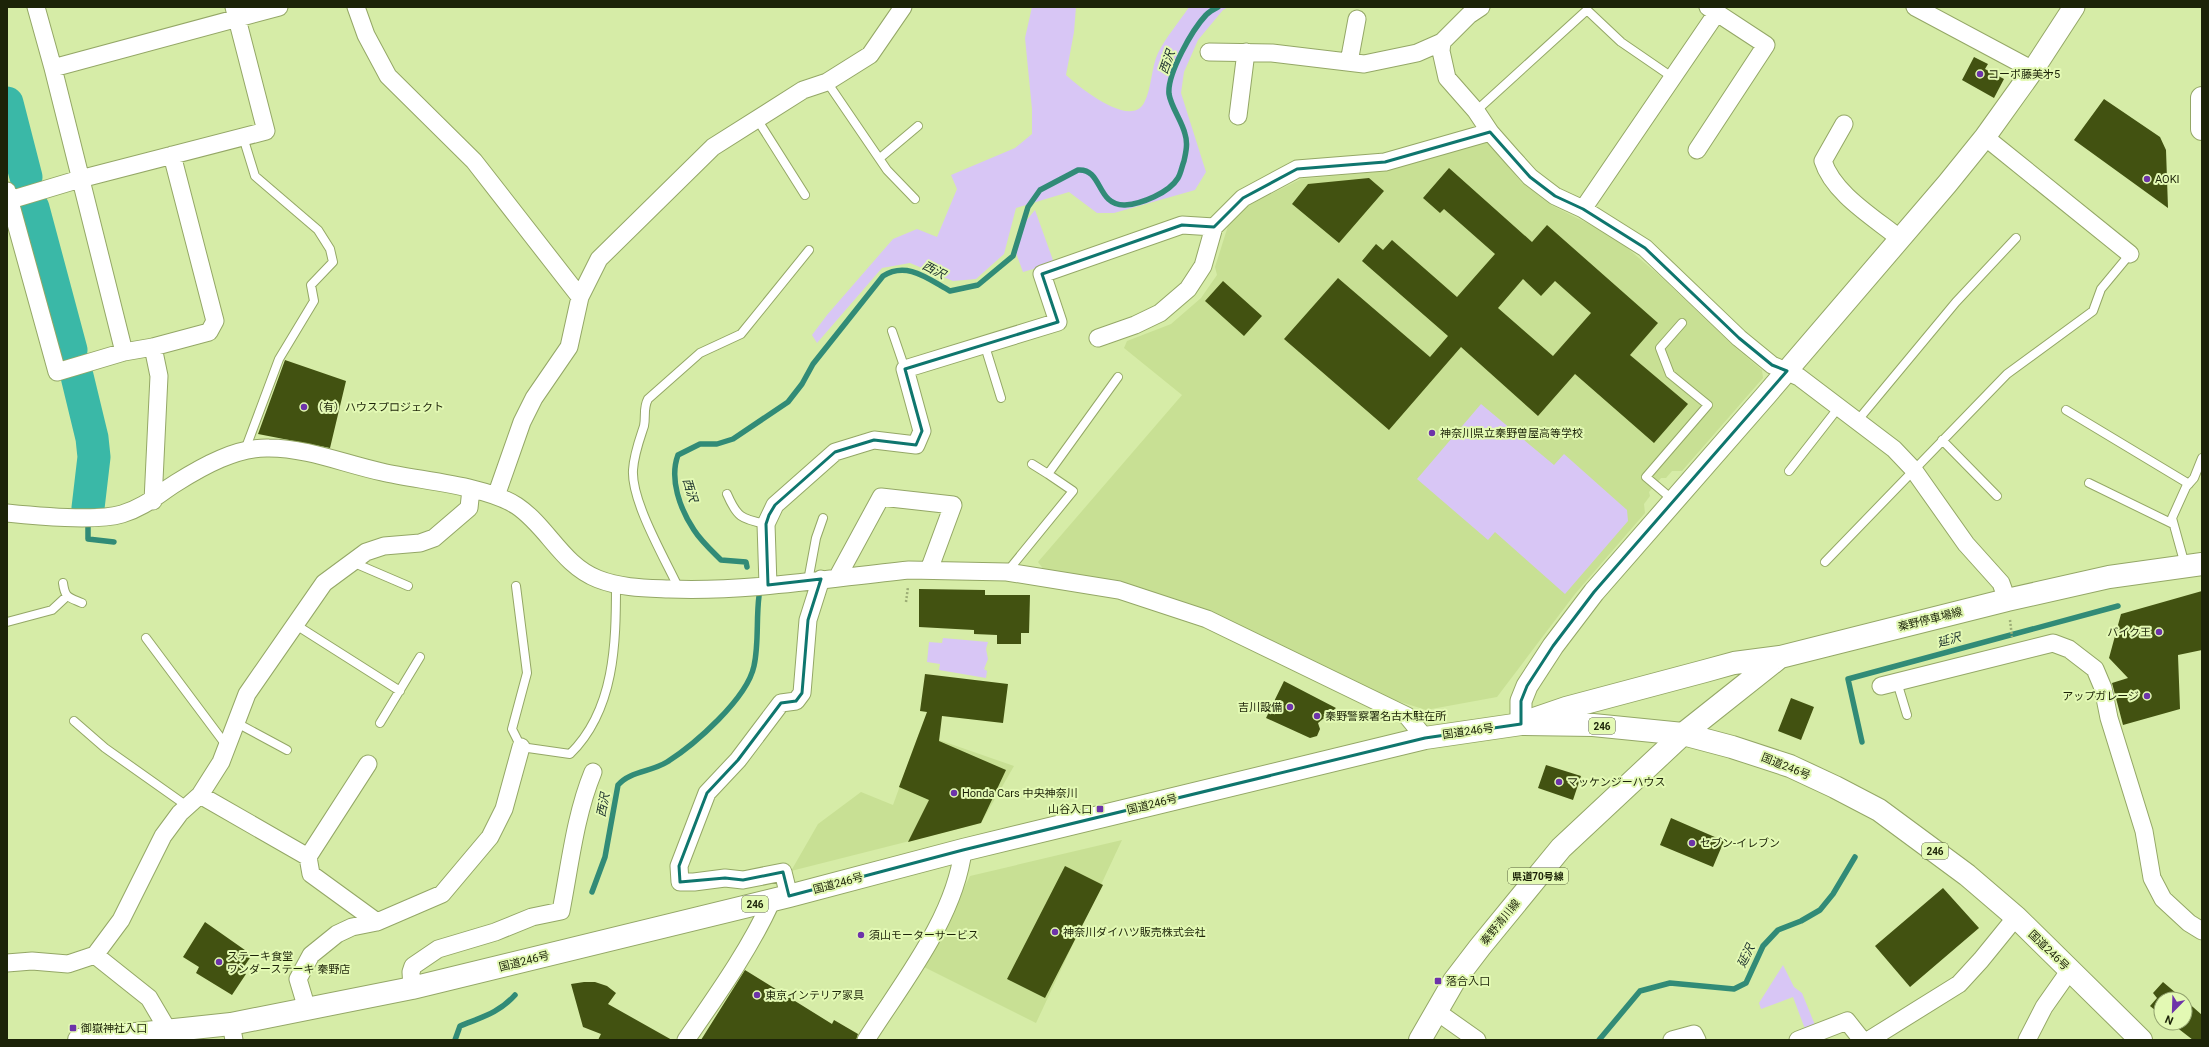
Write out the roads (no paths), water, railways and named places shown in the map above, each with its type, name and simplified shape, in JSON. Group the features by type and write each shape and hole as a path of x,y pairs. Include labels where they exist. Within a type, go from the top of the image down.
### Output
{"main road":[{"path":"2202,98 2202,129"},
{"name":"秦野停車場線","path":"1683,734 1780,657 2007,600 2109,577 2194,564"},
{"path":"1521,724 1566,708 1734,663 1780,657"},
{"name":"国道246号","path":"79,1040 169,1032 232,1032 307,1009 412,988 781,898 963,850 1425,738 1521,724 1593,726 1683,734 1732,747 1790,766 1879,810 1962,871 2016,917 2140,1040"},
{"name":"秦野清川線","path":"1420,1040 1436,1011 1480,947 1561,848 1683,734"}],"street":[{"path":"36,7 53,68 124,352"},
{"path":"53,68 236,13 279,7"},
{"path":"356,7 366,35 388,76 474,161 580,297"},
{"path":"496,496 522,422 534,398 569,347 580,297 599,259 713,147 802,90 827,82 870,55 903,7"},
{"path":"1209,52 1246,52 1310,56 1364,64 1395,59 1417,53 1442,42 1468,15 1481,7"},
{"path":"1915,7 2033,70"},
{"path":"1521,724 1521,701 1526,686 1553,646 1594,592 1787,371 1985,137 2033,70 2074,7"},
{"path":"1583,209 1672,77 1712,10 1766,45 1697,150"},
{"path":"172,155 216,321 209,332 153,347 124,352 57,372 8,195 80,179 243,136 266,131 236,13"},
{"path":"1349,62 1357,19"},
{"path":"1442,42 1441,51 1447,78 1476,111 1490,132 1530,177 1555,196 1583,209 1645,248 1739,338 1772,365 1799,377 1858,420 1894,449 1913,468 1966,544 2001,583 2007,600"},
{"path":"1238,116 1246,52"},
{"path":"1844,124 1823,161 1827,174 1840,189 1899,238"},
{"path":"1098,338 1135,325 1160,312 1188,289 1203,266 1214,227 1243,198 1297,169 1385,162 1490,132"},
{"path":"1985,137 2130,254"},
{"path":"768,585 766,524 775,505 835,452 874,440 916,445 922,431 905,369 984,343 1058,322 1042,274 1182,225 1214,227"},
{"path":"153,347 158,376 153,501"},
{"path":"7,513 97,518 121,514 153,501 174,484 206,466 245,450 268,448 296,450 382,472 471,489 496,496 516,506 535,522 574,566 596,578 616,585 725,590 822,579 930,570 1007,572 1119,590 1207,619 1407,716 1425,738"},
{"path":"7,963 32,961 68,964 95,954 121,920 163,836 187,806 200,795 221,762 226,745 247,694 324,583 366,552 384,546 420,543 434,538 469,508 471,489"},
{"path":"686,1040 727,980 765,917 781,898 783,872 743,880 725,878 694,882 680,882 679,866 707,793 738,760 781,703 796,700 802,693 808,620 822,579 881,497 953,505 930,570"},
{"path":"1889,684 2052,643 2069,649 2095,669 2103,688 2109,718 2144,831 2152,878 2163,900 2189,923 2202,931"},
{"path":"307,1009 298,979 311,955 337,934 352,927 377,922 442,894 490,837 504,809 521,748"},
{"path":"368,764 308,857 311,874 377,922"},
{"path":"412,988 411,972 414,966 438,948 495,932 532,916 560,911 581,811 586,790 593,772"},
{"path":"200,795 308,857"},
{"path":"866,1040 934,931 952,896 960,871 963,850"},
{"path":"1869,1040 1959,984 1981,960 2016,917"},
{"path":"95,954 149,998 169,1032"},
{"path":"2027,1040 2044,1007 2070,970"},
{"path":"1436,1011 1477,1040"},
{"path":"1798,1040 1846,1021 1862,1040"},
{"path":"1672,1040 1694,1034 1697,1040"}],"lane":[{"path":"1476,111 1585,9 1621,42 1672,77"},
{"path":"827,82 887,170 915,199"},
{"path":"757,119 805,194"},
{"path":"880,158 918,126"},
{"path":"243,136 255,176 318,230 330,249 333,262 310,285 314,301 279,359 245,450"},
{"path":"1858,420 1956,302 2016,238"},
{"path":"679,589 634,487 634,453 644,424 645,406 648,399 700,353 741,334 809,250"},
{"path":"1825,562 1910,475 1913,468 2006,374 2093,311 2101,289 2130,254"},
{"path":"1674,500 1646,477 1708,405 1670,374 1660,348 1682,323"},
{"path":"892,331 905,369"},
{"path":"984,343 1001,398"},
{"path":"1048,474 1118,377"},
{"path":"1789,471 1840,407"},
{"path":"2066,410 2189,484"},
{"path":"1942,440 1997,496"},
{"path":"2194,564 2173,524 2172,518 2189,484 2194,478 2202,458"},
{"path":"1007,572 1074,491 1032,464"},
{"path":"2089,483 2173,524"},
{"path":"727,494 732,506 744,520 766,524"},
{"path":"822,579 816,538 823,518"},
{"path":"352,562 408,586"},
{"path":"63,583 64,593 82,603"},
{"path":"516,586 527,673 512,729 521,748 570,754 582,742 598,716 612,664 616,634 616,585"},
{"path":"7,622 52,610 67,596"},
{"path":"296,625 400,691"},
{"path":"146,638 226,745"},
{"path":"380,723 420,657"},
{"path":"1889,684 1907,715"},
{"path":"74,721 106,748 187,806"},
{"path":"235,722 287,750"}],"waterway":[{"name":"西沢","path":"747,567 746,562 721,560 703,542 689,522 680,503 675,484 678,455 700,444 717,444 733,439 788,402 802,384 813,364 883,276 900,270 909,271 917,273 950,291 978,285 1013,256 1028,207 1040,190 1078,170 1086,171 1092,175 1104,194 1109,200 1116,204 1125,205 1146,200 1168,188 1174,183 1180,174 1187,144 1184,129 1172,104 1169,94 1169,85 1176,64 1194,31 1206,15 1218,7"},
{"path":"7,103 26,177"},
{"path":"33,208 71,350"},
{"path":"77,376 92,438 94,457 88,508"},
{"path":"88,526 88,539 114,542"},
{"name":"西沢","path":"592,892 605,857 618,785 628,777 667,762 705,733 731,706 749,679 756,658 759,596"},
{"name":"延沢","path":"1862,742 1848,679 2118,606"},
{"name":"延沢","path":"1599,1040 1640,991 1670,983 1734,989 1746,983 1763,946 1778,930 1801,921 1820,910 1833,894 1855,857"},
{"name":"西沢","path":"455,1040 460,1026 496,1010 515,995"}],"place":[{"name":"コーポ藤美㐧5","path":"1980,74"},
{"name":"AOKI","path":"2147,179"},
{"name":"（有）ハウスプロジェクト","path":"304,407"},
{"name":"神奈川県立秦野曽屋高等学校","path":"1432,433"},
{"name":"バイク王","path":"2159,632"},
{"name":"アップガレージ","path":"2147,696"},
{"name":"吉川設備","path":"1290,707"},
{"name":"秦野警察署名古木駐在所","path":"1317,716"},
{"name":"マッケンジーハウス","path":"1559,782"},
{"name":"Honda Cars 中央神奈川","path":"954,793"},
{"name":"山谷入口","path":"1100,809"},
{"name":"セブン-イレブン","path":"1692,843"},
{"name":"神奈川ダイハツ販売株式会社","path":"1055,932"},
{"name":"須山モーターサービス","path":"861,935"},
{"name":"ステーキ食堂 ワンダーステーキ 秦野店","path":"219,962"},
{"name":"落合入口","path":"1438,981"},
{"name":"東京インテリア家具","path":"757,995"},
{"name":"御嶽神社入口","path":"73,1028"}]}
